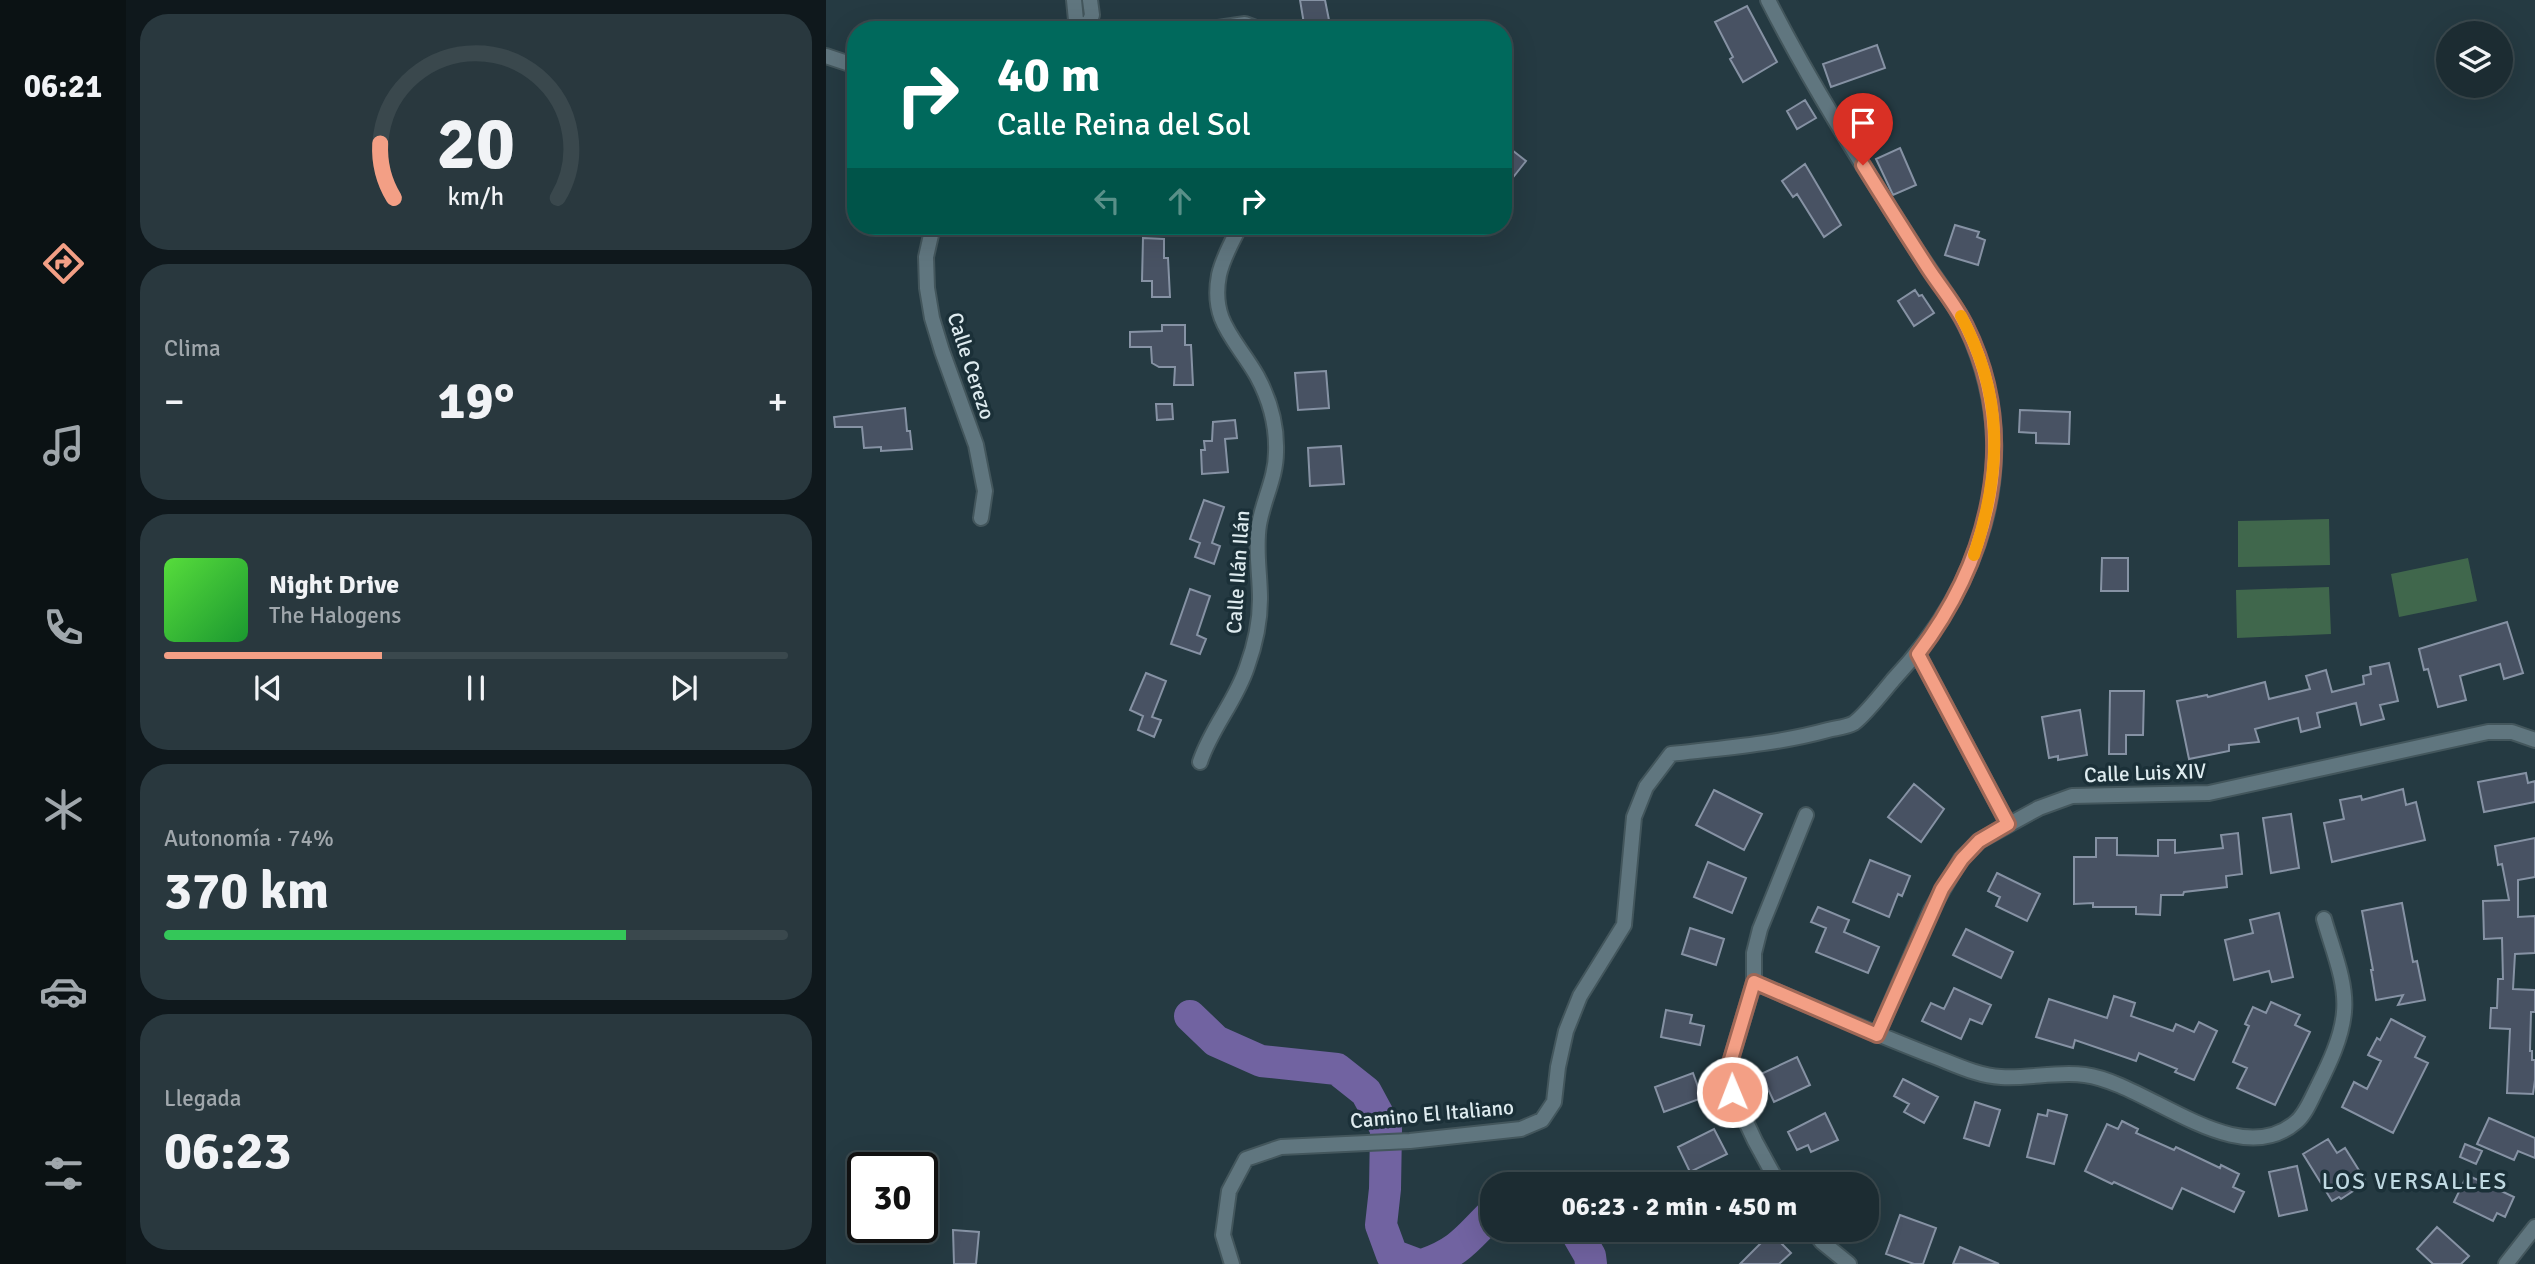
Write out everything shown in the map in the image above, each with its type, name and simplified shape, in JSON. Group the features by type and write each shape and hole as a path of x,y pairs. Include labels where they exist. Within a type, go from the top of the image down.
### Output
{"street":[{"path":"1073,0 1077,21"},
{"path":"1089,21 1092,15 1090,0"},
{"name":"Camino El Italiano","path":"1232,1264 1223,1235 1229,1192 1246,1158 1281,1147 1409,1141 1521,1129 1542,1120 1554,1102 1566,1031 1580,996 1625,925 1634,817 1646,786 1671,754 1807,736 1853,723 1918,654 1935,631 1965,578 1984,523 1995,465 1996,440 1988,387 1974,345 1954,303 1914,248 1850,144 1768,0"},
{"path":"826,56 847,63"},
{"name":"Calle Cerezo","path":"931,235 926,257 928,298 942,351 976,445 985,491 981,518"},
{"name":"Calle Ilán Ilán","path":"1200,762 1237,691 1254,648 1260,600 1256,558 1259,524 1272,481 1276,456 1273,418 1268,399 1256,374 1231,340 1220,314 1217,295 1219,276 1223,259 1235,235"},
{"path":"1918,654 2008,824"},
{"name":"Calle Luis XIV","path":"1877,1035 1942,889 1962,859 1979,841 2039,808 2072,796 2209,793 2488,732 2512,732 2535,740"},
{"path":"1772,1172 1732,1092 1729,1066 1754,982 1754,953 1760,929 1806,815"},
{"path":"1754,982 1877,1035 1973,1071 1999,1077 2087,1075 2232,1136 2254,1140 2274,1135 2297,1122 2323,1075 2340,1034 2345,1010 2342,984 2324,919"},
{"path":"2506,1264 2535,1227"},
{"path":"1822,1242 1849,1264"}],"green space":[{"path":"2329,519 2330,565 2238,567 2238,521"},
{"path":"2468,558 2477,601 2399,617 2391,574"},
{"path":"2329,587 2331,634 2237,638 2236,590"}],"building":[{"path":"1300,0 1325,0 1329,20 1304,21"},
{"path":"1747,6 1777,62 1743,82 1715,22"},
{"path":"1877,45 1885,68 1831,87 1823,64"},
{"path":"1805,100 1816,118 1797,129 1787,111"},
{"path":"1900,148 1916,185 1893,195 1876,159"},
{"path":"1512,150 1526,161 1512,179"},
{"path":"1805,164 1841,225 1824,237 1797,194 1793,197 1782,181"},
{"path":"1955,225 1979,232 1977,237 1985,240 1978,265 1945,255"},
{"path":"1143,238 1164,239 1170,297 1152,297 1152,281 1142,281"},
{"path":"1915,290 1919,296 1922,295 1934,313 1914,326 1898,301"},
{"path":"1162,325 1185,325 1185,345 1191,345 1193,385 1174,385 1175,367 1159,367 1152,363 1151,347 1130,347 1130,332 1162,331"},
{"path":"1326,371 1329,408 1298,410 1295,373"},
{"path":"1156,404 1172,404 1173,419 1157,420"},
{"path":"905,408 912,449 881,451 881,447 864,448 862,427 835,427 834,417"},
{"path":"2020,410 2070,412 2069,444 2036,443 2036,433 2019,432"},
{"path":"1235,420 1237,438 1225,439 1228,472 1202,474 1201,450 1205,450 1204,441 1212,441 1213,422"},
{"path":"1341,446 1344,484 1310,486 1308,448"},
{"path":"1204,500 1224,507 1212,543 1220,546 1214,564 1195,557 1200,543 1190,539"},
{"path":"2102,558 2128,558 2128,591 2101,591"},
{"path":"1190,589 1210,596 1197,635 1206,639 1200,654 1171,644"},
{"path":"2507,622 2523,673 2504,679 2500,664 2460,676 2466,700 2438,707 2428,669 2424,670 2419,649"},
{"path":"2389,663 2398,701 2380,705 2384,719 2361,725 2356,703 2317,713 2320,727 2301,732 2298,718 2255,729 2259,742 2229,745 2229,751 2189,759 2177,701 2207,695 2208,697 2265,682 2269,699 2310,689 2306,676 2326,670 2332,692 2364,684 2363,676 2371,674 2370,667"},
{"path":"1146,673 1166,681 1152,717 1161,720 1154,737 1138,730 1143,716 1130,710"},
{"path":"2110,691 2144,691 2143,735 2126,735 2126,754 2109,754"},
{"path":"2080,710 2087,755 2058,760 2058,756 2049,758 2042,717"},
{"path":"2526,773 2528,783 2535,781 2535,802 2484,812 2478,782"},
{"path":"1914,784 1944,809 1921,842 1888,817"},
{"path":"2403,789 2406,805 2416,802 2425,840 2332,862 2324,823 2344,819 2340,800 2361,796 2362,800"},
{"path":"1714,790 1762,814 1744,850 1696,825"},
{"path":"2291,814 2299,868 2271,873 2263,818"},
{"path":"2238,833 2242,874 2226,876 2227,887 2184,892 2183,895 2161,895 2160,915 2136,914 2136,907 2074,904 2074,857 2096,857 2096,838 2117,838 2117,855 2158,856 2158,840 2175,840 2175,853 2223,848 2221,835"},
{"path":"2535,838 2535,877 2518,880 2518,917 2535,916 2535,953 2515,954 2513,989 2535,990 2535,1012 2531,1012 2530,1051 2532,1060 2535,1060 2535,1080 2533,1094 2507,1093 2510,1029 2490,1028 2491,1008 2497,1008 2498,979 2503,979 2502,938 2484,939 2483,901 2509,900 2502,864 2498,865 2495,846"},
{"path":"1870,860 1910,876 1902,896 1898,894 1889,917 1853,902"},
{"path":"1708,862 1746,878 1732,913 1694,897"},
{"path":"1997,873 2040,894 2027,921 1996,906 2000,897 1988,891"},
{"path":"2402,903 2413,962 2417,961 2425,1000 2398,1005 2403,995 2376,1000 2362,911"},
{"path":"1818,907 1849,920 1844,932 1879,947 1868,973 1816,952 1826,928 1811,922"},
{"path":"2279,913 2293,977 2272,982 2269,971 2234,980 2225,940 2253,933 2250,920"},
{"path":"1690,928 1724,939 1716,965 1682,954"},
{"path":"1966,929 2013,952 2001,978 1953,955"},
{"path":"1954,988 1991,1005 1982,1024 1970,1019 1961,1039 1922,1021 1931,1003 1944,1009"},
{"path":"2114,996 2135,1003 2131,1016 2173,1031 2176,1024 2194,1032 2199,1022 2217,1031 2194,1080 2175,1072 2177,1069 2139,1053 2136,1061 2075,1040 2073,1048 2036,1037 2049,999 2107,1018"},
{"path":"2271,1002 2300,1015 2295,1025 2310,1032 2275,1105 2237,1088 2247,1068 2233,1062 2249,1026 2245,1024 2253,1007 2266,1013"},
{"path":"1666,1010 1692,1015 1690,1023 1704,1026 1700,1045 1661,1037"},
{"path":"2391,1019 2425,1037 2415,1057 2428,1063 2393,1133 2342,1107 2354,1082 2367,1089 2381,1061 2368,1055"},
{"path":"1797,1057 1810,1085 1774,1102 1761,1074"},
{"path":"1693,1073 1702,1098 1664,1112 1655,1087"},
{"path":"1903,1079 1938,1097 1924,1123 1904,1112 1909,1104 1894,1096"},
{"path":"1975,1102 2000,1110 1989,1146 1964,1138"},
{"path":"2048,1110 2067,1115 2054,1164 2027,1157 2038,1114 2047,1116"},
{"path":"1825,1113 1838,1140 1811,1152 1808,1145 1797,1150 1788,1132"},
{"path":"2489,1118 2535,1138 2535,1158 2518,1151 2514,1160 2477,1144"},
{"path":"2122,1121 2138,1129 2136,1133 2239,1174 2233,1187 2244,1192 2234,1212 2182,1188 2172,1209 2085,1171 2107,1124 2118,1129"},
{"path":"1714,1129 1727,1154 1690,1172 1678,1147"},
{"path":"2328,1139 2337,1153 2345,1148 2365,1180 2341,1199 2339,1197 2332,1201 2303,1154"},
{"path":"2465,1144 2482,1151 2476,1164 2460,1157"},
{"path":"2297,1166 2307,1210 2279,1216 2269,1172"},
{"path":"2467,1175 2514,1197 2505,1217 2497,1213 2493,1221 2454,1202"},
{"path":"1900,1215 1936,1228 1923,1264 1914,1264 1886,1254"},
{"path":"2437,1227 2469,1256 2461,1264 2433,1264 2417,1249"},
{"path":"953,1230 979,1232 976,1264 954,1264"},
{"path":"1762,1242 1780,1242 1791,1253 1779,1264 1740,1264"},
{"path":"1960,1247 1999,1264 1953,1264"}],"waterway":[{"path":"1190,1016 1216,1041 1261,1061 1337,1069 1366,1092 1386,1129 1385,1189 1381,1225 1392,1255 1416,1264"},
{"path":"1425,1264 1455,1249 1480,1227"},
{"path":"1582,1242 1590,1256 1591,1264"}],"slow traffic":[{"path":"1961,316 1988,387 1996,440 1990,492 1974,555"}],"district":[{"name":"LOS VERSALLES","path":"2415,1181"}],"route":[{"path":"1732,1092 1729,1066 1754,982 1877,1035 1942,889 1962,859 1979,841 2008,824 1918,654 1951,606 1975,553 1984,523 1995,465 1996,440 1988,387 1967,327 1954,303 1914,248 1863,165"}]}
